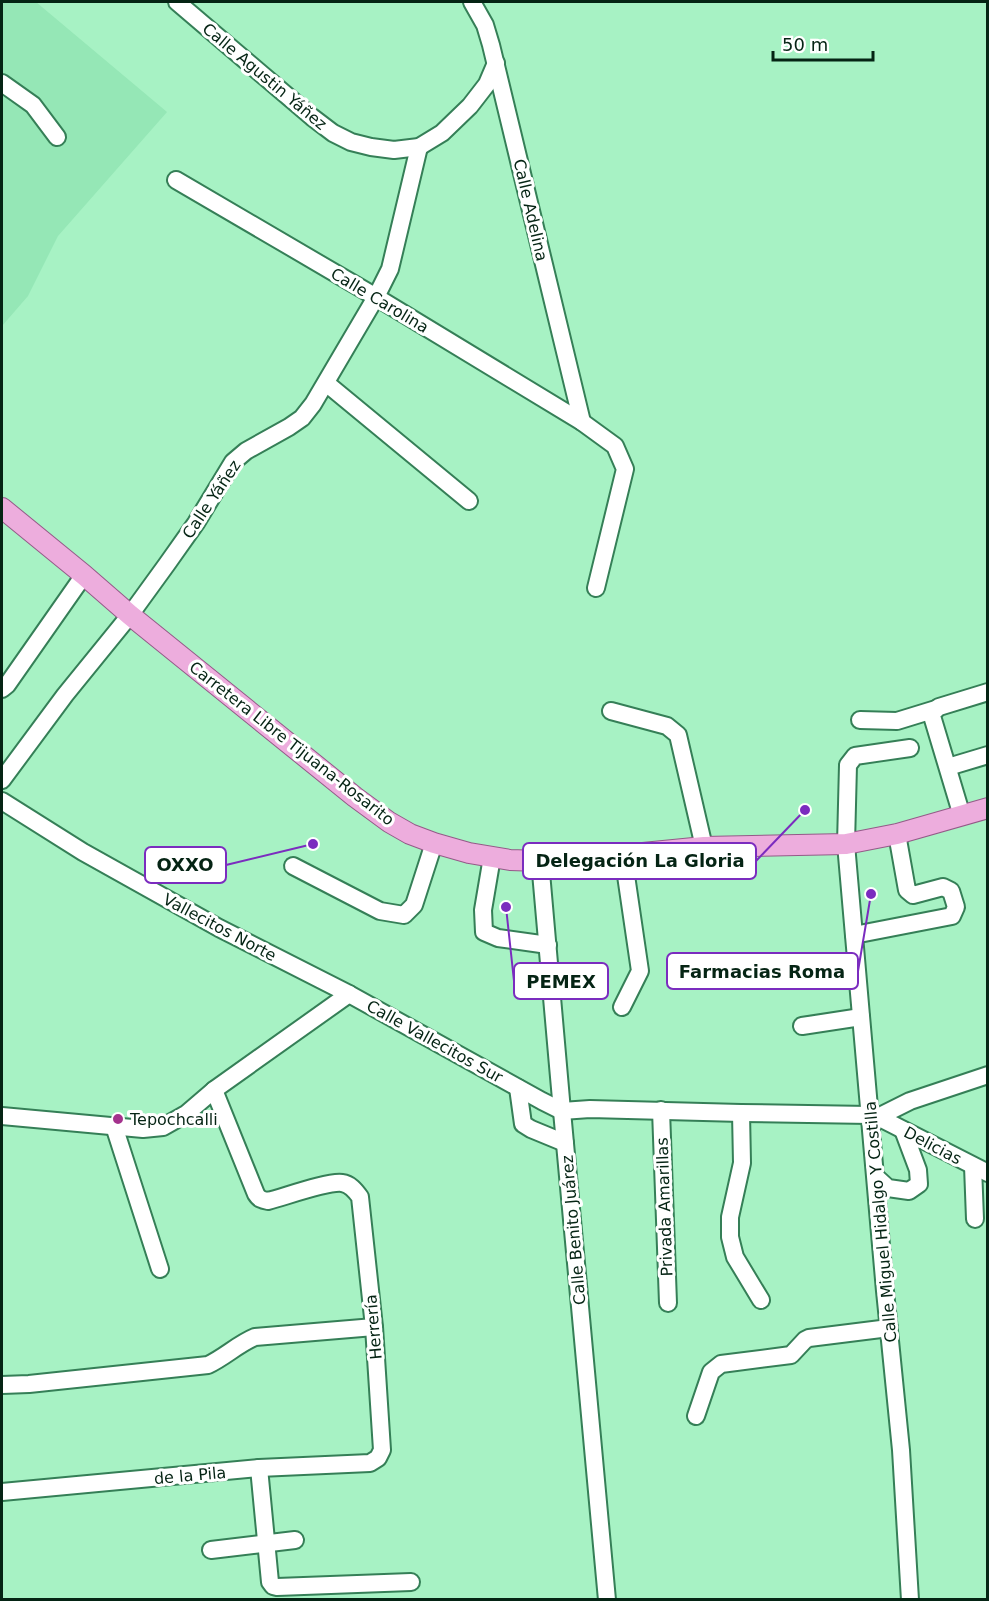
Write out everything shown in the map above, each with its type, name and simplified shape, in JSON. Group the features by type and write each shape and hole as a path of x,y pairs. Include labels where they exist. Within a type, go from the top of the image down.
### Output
{"main road":[{"name":"Carretera Libre Tijuana-Rosarito","path":"2,508 129,615 355,797 389,822 410,834 434,843 492,857 540,861 704,847 846,844 897,834 987,807"}],"street":[{"name":"Calle Agustin Yáñez","path":"177,2 333,133 371,147 394,150 419,147 442,133 470,106 487,84 496,63"},
{"name":"Calle Adelina","path":"472,2 485,25 496,63 582,422"},
{"path":"2,83 33,105 57,137"},
{"name":"Calle Yáñez","path":"2,780 65,695 129,615 196,523 233,462 246,451 302,418 313,404 390,269 419,147"},
{"name":"Calle Carolina","path":"176,180 376,297 582,422 615,446 625,469 596,588"},
{"path":"326,383 469,501"},
{"path":"2,689 84,575"},
{"path":"860,720 897,721 987,692"},
{"path":"936,709 932,716 962,816"},
{"path":"611,711 667,726 678,735 704,847"},
{"name":"Calle Miguel Hidalgo Y Costilla","path":"910,748 855,756 848,765 846,844 861,1017 874,1116 876,1177 901,1450 910,1599"},
{"path":"948,767 987,755"},
{"name":"Vallecitos Norte","path":"2,801 83,852 208,922 349,994"},
{"path":"854,934 952,916 956,907 951,891 943,887 913,895 908,890 897,834"},
{"path":"293,866 380,910 404,915 414,905 434,843"},
{"path":"622,1007 640,971 623,855"},
{"path":"492,857 483,910 484,932 498,939 548,945"},
{"name":"Calle Benito Juárez","path":"540,861 561,1111 608,1599"},
{"name":"Calle Vallecitos Sur","path":"2,1116 143,1129 163,1127 186,1114 213,1090 349,994 561,1111"},
{"path":"802,1026 861,1017"},
{"path":"561,1111 661,1110 874,1116 910,1101 987,1075"},
{"path":"518,1088 523,1124 531,1130 565,1143"},
{"name":"Herrería","path":"213,1090 259,1198 268,1200 335,1183 348,1185 356,1190 360,1197 374,1327 382,1450 378,1458"},
{"name":"Privada Amarillas","path":"661,1110 668,1304"},
{"path":"741,1113 742,1163 730,1217 730,1237 735,1257 761,1300"},
{"name":"Delicias","path":"874,1116 980,1170"},
{"path":"114,1126 160,1269"},
{"path":"876,1177 888,1188 909,1191 919,1184 918,1170 903,1130"},
{"path":"975,1219 980,1170"},
{"path":"2,1385 208,1365 255,1337 374,1327"},
{"path":"696,1416 711,1372 721,1364 792,1355 809,1338 889,1328"},
{"name":"de la Pila","path":"2,1492 259,1468 370,1462 378,1458"},
{"path":"259,1468 270,1582 273,1586 411,1582"},
{"path":"211,1550 295,1540"}],"shaded area":[{"path":"2,2 36,2 167,112 58,236 28,296 2,326"}],"place":[{"name":"Delegación La Gloria","path":"805,810"},
{"name":"OXXO","path":"313,844"},
{"name":"Farmacias Roma","path":"871,894"},
{"name":"PEMEX","path":"506,907"},
{"name":"Tepochcalli","path":"118,1119"}]}
